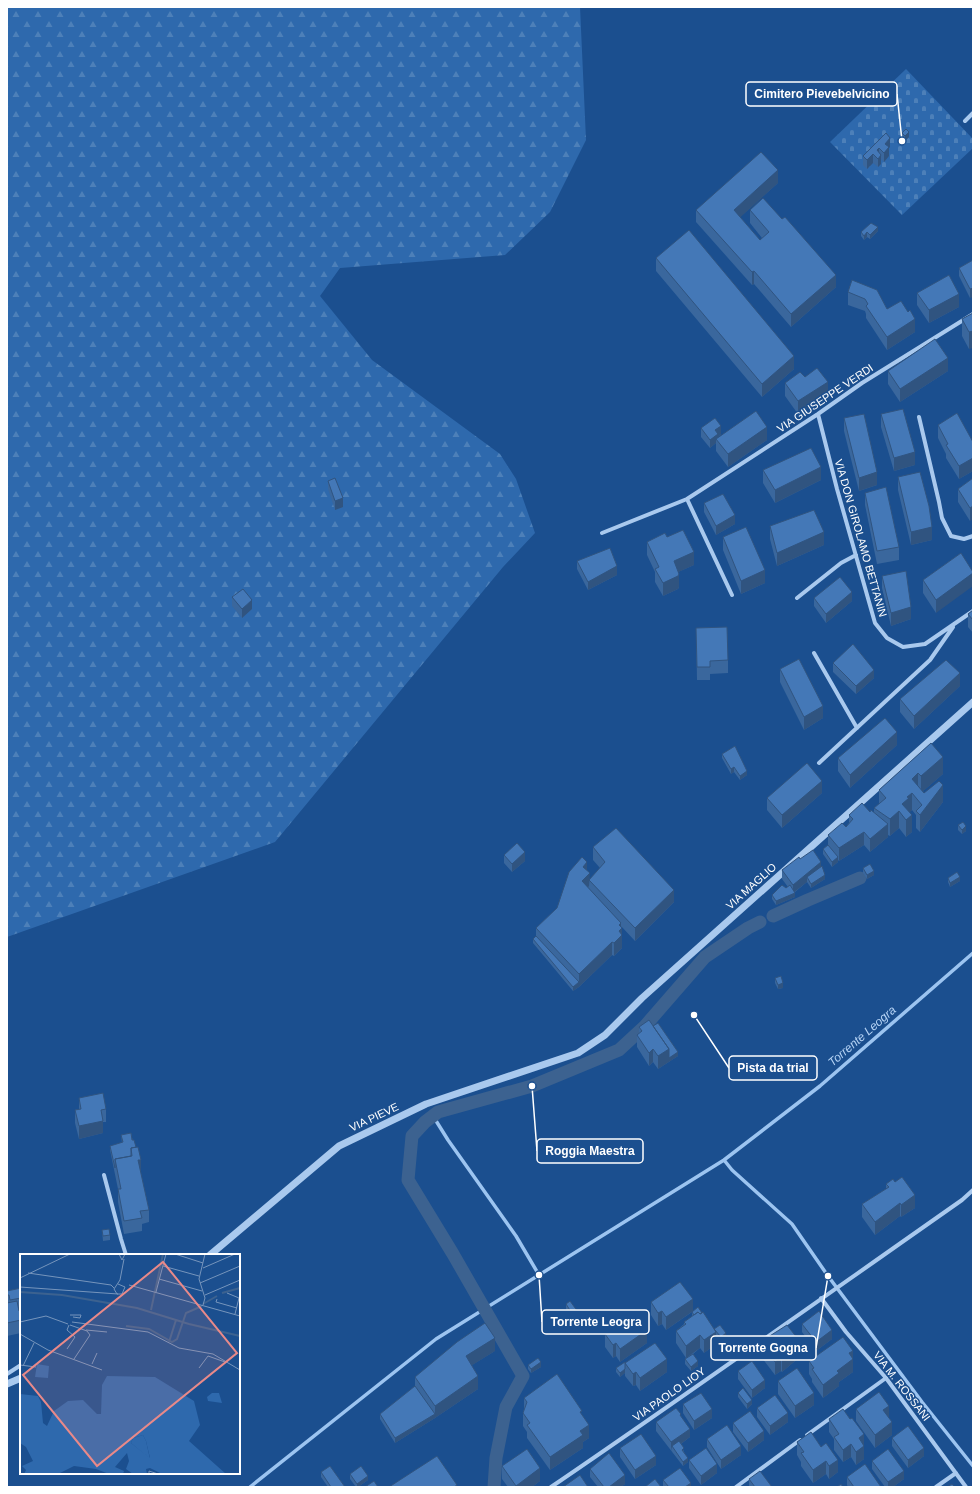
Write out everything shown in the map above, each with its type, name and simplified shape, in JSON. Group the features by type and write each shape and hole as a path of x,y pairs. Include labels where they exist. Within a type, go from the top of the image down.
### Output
{"street":[{"path":"965,121 973,114"},
{"name":"VIA GIUSEPPE VERDI","path":"602,533 687,499 818,414 862,383 973,314"},
{"name":"VIA DON GIROLAMO BETTANIN","path":"818,414 875,623 887,638 903,647 925,644 973,611"},
{"path":"919,417 942,518 951,536 964,539 973,536"},
{"path":"687,499 732,595"},
{"path":"797,598 841,563 856,555"},
{"path":"819,763 930,660 956,624"},
{"path":"814,653 857,728"},
{"name":"VIA MAGLIO","path":"578,1053 605,1036 642,998 973,702"},
{"name":"VIA PIEVE","path":"211,1254 339,1146 426,1104 578,1053"},
{"path":"104,1175 126,1254"},
{"name":"VIA PAOLO LIOY","path":"551,1487 671,1405 962,1200 973,1190"},
{"name":"VIA M. ROSSANI","path":"821,1298 846,1332 886,1378 966,1487"},
{"path":"7,1374 20,1366"},
{"path":"7,1384 20,1378"},
{"path":"736,1487 886,1378"},
{"path":"936,1487 956,1473"}],"green space":[{"path":"7,7 580,7 586,140 550,212 505,255 340,268 320,296 372,360 500,454 516,479 535,533 503,567 275,842 7,937"},
{"path":"906,69 973,139 973,148 902,215 830,142"}],"building":[{"path":"906,129 909,132 905,136 902,133"},
{"path":"886,133 890,138 885,144 889,147 884,153 879,148 877,150 881,155 878,159 873,154 867,160 863,156"},
{"path":"761,152 778,170 734,210 760,240 769,232 750,210 763,198 782,219 785,217 836,275 791,314 754,271 752,272 696,210"},
{"path":"871,223 878,227 870,235 867,232 864,236 861,232"},
{"path":"689,230 794,356 762,384 656,258"},
{"path":"973,260 973,288 970,289 959,268"},
{"path":"949,275 959,294 929,310 917,293"},
{"path":"852,280 877,290 887,309 901,301 908,312 910,310 915,319 887,337 866,306 868,304 865,299 848,292"},
{"path":"973,313 973,331 969,332 962,319"},
{"path":"935,339 948,358 900,389 888,371"},
{"path":"817,368 828,382 798,401 785,383 800,372 805,377"},
{"path":"903,409 915,452 894,458 881,414"},
{"path":"756,411 767,427 728,454 716,439"},
{"path":"957,413 973,442 973,458 959,466 946,445 948,444 938,425"},
{"path":"864,414 877,472 859,478 844,418"},
{"path":"715,418 721,426 715,430 718,434 710,440 701,428"},
{"path":"811,448 821,467 775,490 763,470"},
{"path":"920,472 929,506 932,527 911,532 898,477"},
{"path":"335,478 343,498 335,501 328,481"},
{"path":"973,478 973,506 970,508 958,489"},
{"path":"886,487 899,547 877,551 865,493"},
{"path":"723,494 735,515 716,526 704,503"},
{"path":"814,510 824,532 777,553 770,526"},
{"path":"746,527 765,570 741,581 723,537"},
{"path":"683,530 694,552 674,561 679,574 678,576 663,583 655,569 659,567 647,542 665,533 667,537"},
{"path":"610,548 617,566 588,582 577,561"},
{"path":"961,553 973,573 936,600 923,580"},
{"path":"906,571 911,607 891,613 882,576"},
{"path":"840,577 852,592 826,614 814,598"},
{"path":"243,589 252,600 242,609 232,597"},
{"path":"973,610 973,620 968,614"},
{"path":"727,627 728,660 710,661 710,667 697,667 696,628"},
{"path":"853,644 874,670 856,686 833,663"},
{"path":"799,659 823,706 804,717 780,669"},
{"path":"946,660 960,673 914,716 900,699"},
{"path":"885,718 897,732 850,775 838,758"},
{"path":"931,743 943,757 921,776 918,773 912,779 924,793 939,781 943,785 920,815 916,811 922,805 912,793 902,804 912,815 906,820 899,811 890,819 874,808 886,798 879,790"},
{"path":"735,746 747,771 740,776 734,767 731,769 722,754"},
{"path":"807,763 822,781 782,815 767,798"},
{"path":"862,803 870,812 871,810 888,824 870,839 864,832 839,848 828,835 842,823 846,827 853,819 849,815"},
{"path":"963,822 966,826 962,830 958,825"},
{"path":"616,828 674,890 635,928 589,880 605,862 593,847"},
{"path":"517,843 525,852 512,864 504,855"},
{"path":"828,845 838,857 832,862 823,849"},
{"path":"813,850 821,862 793,885 782,870 799,857 800,859"},
{"path":"582,857 587,862 583,867 590,873 582,881 621,923 619,925 622,928 619,931 622,935 614,943 612,942 579,974 536,928 557,908 569,872"},
{"path":"870,864 874,871 867,875 863,868"},
{"path":"822,866 825,875 811,884 807,877"},
{"path":"957,872 960,877 950,883 948,878"},
{"path":"782,885 786,888 790,885 795,893 776,901 772,895"},
{"path":"536,936 579,982 573,987 533,939"},
{"path":"781,976 783,983 778,985 775,978"},
{"path":"649,1020 669,1049 658,1056 653,1049 649,1053 637,1035 642,1031 639,1027"},
{"path":"658,1023 678,1052 669,1058 669,1049 653,1026"},
{"path":"103,1093 106,1109 101,1110 103,1121 79,1126 75,1110 81,1109 79,1098"},
{"path":"131,1133 132,1140 134,1140 136,1147 131,1148 131,1156 115,1159 115,1168 110,1146 123,1142 121,1135"},
{"path":"138,1147 141,1160 138,1160 149,1210 140,1211 142,1218 124,1221 118,1189 121,1189 115,1159 132,1156 131,1148"},
{"path":"902,1177 915,1195 901,1205 900,1203 875,1222 862,1204 889,1187 886,1184 893,1179 895,1182"},
{"path":"109,1229 110,1235 103,1236 102,1230"},
{"path":"680,1282 693,1299 666,1317 662,1311 658,1313 651,1302"},
{"path":"20,1288 20,1298 10,1300 9,1295 7,1295 7,1291"},
{"path":"17,1301 20,1311 20,1320 7,1323 7,1303"},
{"path":"570,1301 578,1312 573,1315 566,1304"},
{"path":"698,1307 702,1313 700,1314 698,1312 694,1315 692,1312"},
{"path":"819,1311 832,1330 816,1342 802,1324"},
{"path":"698,1312 700,1314 703,1312 716,1332 704,1340 700,1335 686,1346 676,1331 686,1324 684,1322"},
{"path":"634,1314 647,1330 620,1349 616,1343 613,1345 605,1334"},
{"path":"485,1323 495,1338 466,1356 478,1376 435,1406 415,1377 457,1342"},
{"path":"720,1325 726,1333 721,1337 714,1329"},
{"path":"787,1325 801,1343 782,1359 781,1358 775,1362 762,1345 767,1342 765,1339"},
{"path":"843,1337 853,1351 849,1353 853,1359 837,1371 839,1373 823,1385 812,1369 814,1368 809,1361"},
{"path":"655,1343 667,1359 640,1378 636,1372 633,1374 625,1363"},
{"path":"693,1354 698,1361 691,1367 685,1359"},
{"path":"538,1358 541,1362 531,1369 528,1365"},
{"path":"752,1361 765,1380 752,1390 738,1371"},
{"path":"625,1362 625,1369 620,1373 616,1368"},
{"path":"797,1368 814,1393 795,1406 778,1381"},
{"path":"557,1374 582,1411 580,1412 589,1425 580,1431 583,1435 550,1457 527,1425 530,1423 523,1413 527,1402 524,1398"},
{"path":"415,1386 435,1414 395,1438 380,1414"},
{"path":"743,1388 752,1400 747,1404 738,1393"},
{"path":"879,1392 889,1406 883,1410 892,1422 875,1435 856,1409"},
{"path":"701,1393 712,1409 694,1421 683,1404"},
{"path":"775,1395 788,1413 770,1426 757,1408"},
{"path":"676,1408 690,1429 671,1442 656,1422"},
{"path":"843,1409 864,1434 859,1438 864,1446 856,1452 851,1444 843,1450 834,1437 839,1434 829,1419"},
{"path":"750,1411 764,1431 748,1443 733,1423"},
{"path":"727,1425 741,1446 721,1460 707,1439"},
{"path":"908,1426 924,1448 908,1460 892,1438"},
{"path":"811,1432 821,1447 826,1443 838,1460 829,1466 826,1461 813,1470 801,1453 804,1452 797,1442"},
{"path":"641,1434 656,1456 635,1470 620,1448"},
{"path":"679,1441 684,1448 682,1450 688,1458 683,1462 672,1446"},
{"path":"706,1448 717,1464 701,1476 689,1460"},
{"path":"527,1449 540,1468 516,1486 502,1466"},
{"path":"888,1449 904,1471 888,1482 872,1461"},
{"path":"609,1453 625,1475 609,1487 604,1487 590,1469"},
{"path":"437,1456 457,1485 454,1487 389,1487"},
{"path":"865,1464 881,1487 854,1487 847,1477"},
{"path":"330,1466 345,1487 331,1487 321,1472"},
{"path":"361,1466 368,1476 357,1484 350,1474"},
{"path":"680,1468 691,1483 685,1487 669,1487 663,1480"},
{"path":"760,1471 772,1487 755,1487 749,1479"},
{"path":"580,1475 588,1487 563,1487"},
{"path":"655,1479 661,1487 645,1487"},
{"path":"374,1481 378,1487 365,1487"},
{"path":"952,1484 955,1487 947,1487"}],"waterway":[{"path":"773,916 860,878"},
{"path":"494,1487 496,1458 506,1407 523,1376 453,1254 408,1180 412,1136 425,1122 438,1112 532,1086 619,1050 645,1026 705,957 748,928 760,922"},
{"name":"Torrente Leogra","path":"250,1487 436,1339 724,1160 820,1086 973,953"},
{"path":"433,1116 448,1140 516,1236 539,1275"},
{"path":"724,1160 732,1170 792,1224 828,1276 922,1402 973,1466"}],"place":[{"name":"Cimitero Pievebelvicino","path":"902,141"},
{"name":"Pista da trial","path":"694,1015"},
{"name":"Roggia Maestra","path":"532,1086"},
{"name":"Torrente Leogra","path":"539,1275"},
{"name":"Torrente Gogna","path":"828,1276"}]}
